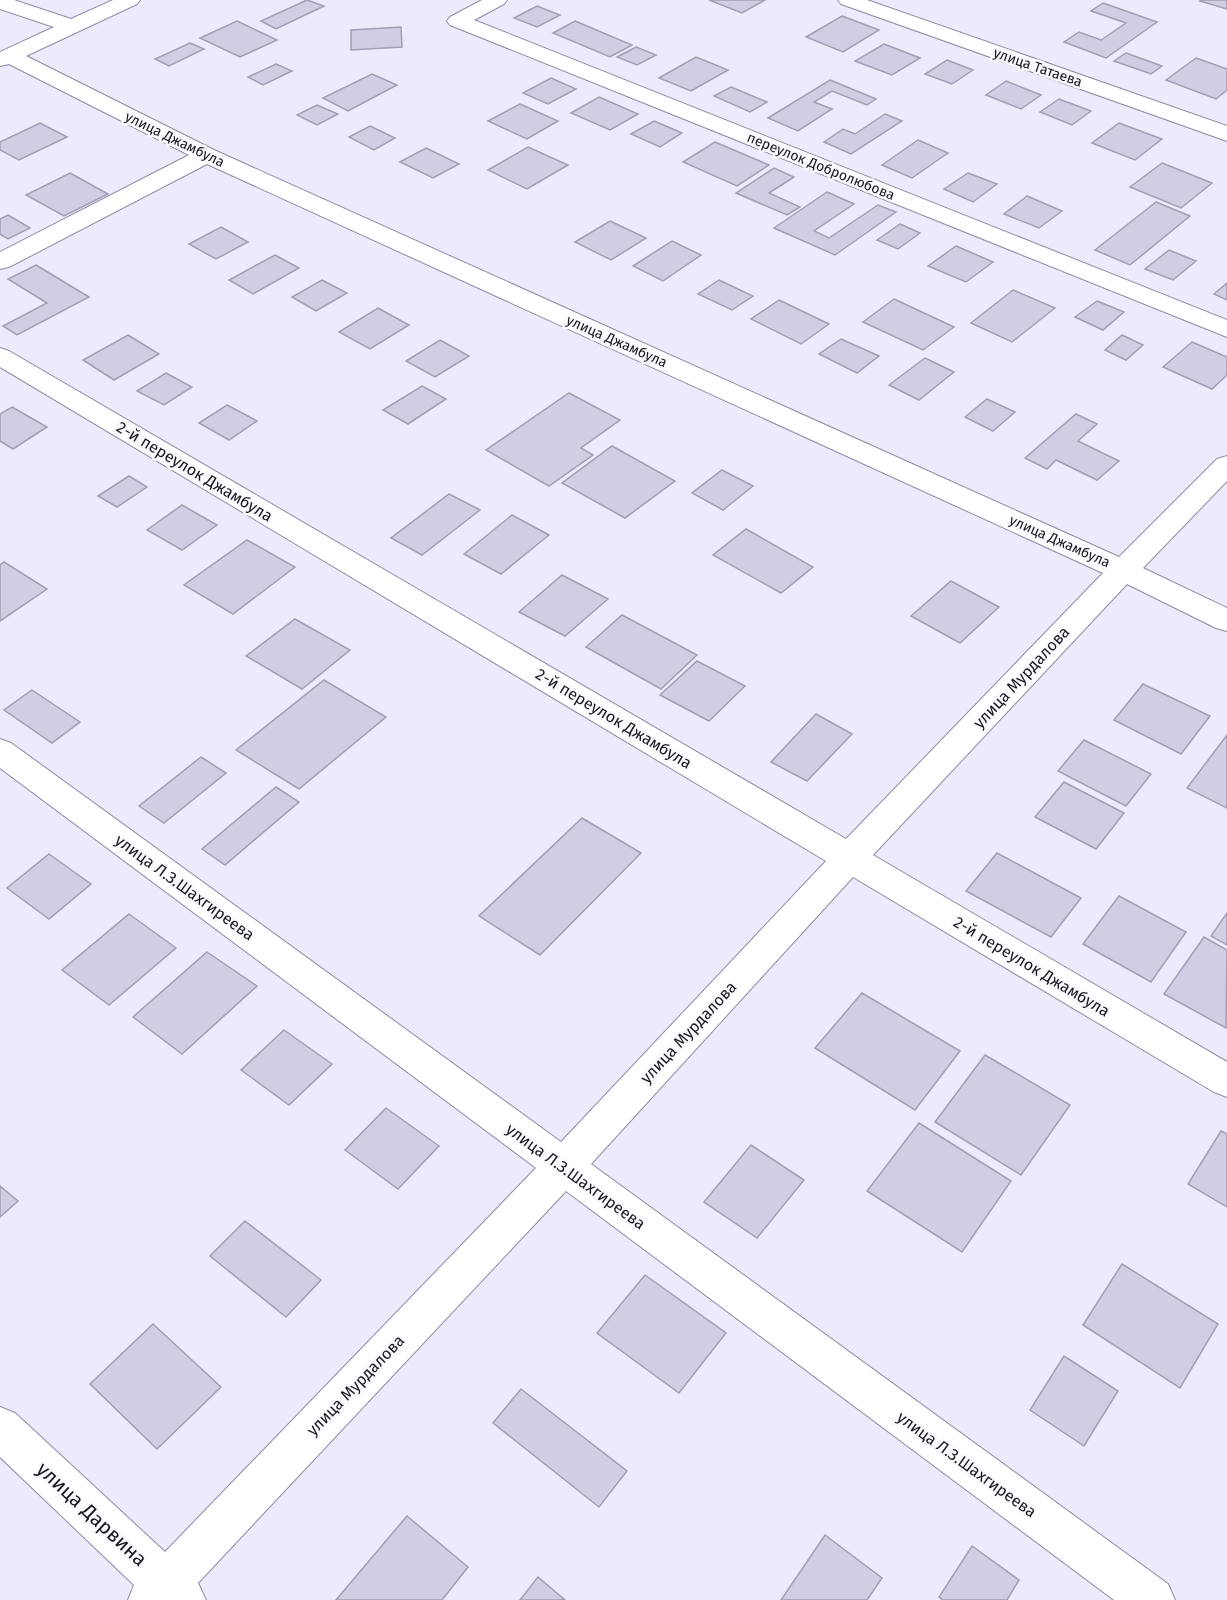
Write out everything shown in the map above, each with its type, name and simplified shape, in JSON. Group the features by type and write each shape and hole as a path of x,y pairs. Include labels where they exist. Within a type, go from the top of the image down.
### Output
{"street":[{"path":"5,58 130,0"},
{"name":"переулок Добролюбова","path":"497,0 457,21 1227,329"},
{"name":"улица Татаева","path":"848,0 1227,134"},
{"path":"0,2 73,27"},
{"name":"улица Джамбула","path":"5,58 206,155 1123,570 1227,621"},
{"path":"0,262 206,155"},
{"name":"2-й переулок Джамбула","path":"0,356 1227,1082"},
{"name":"улица Мурдалова","path":"166,1594 850,857 1123,570 1227,465"},
{"name":"улица Л.З.Шахгиреева","path":"0,751 1152,1600"},
{"name":"улица Дарвина","path":"0,1428 166,1594"}],"building":[{"path":"307,0 324,6 276,29 261,21"},
{"path":"709,0 765,0 742,13"},
{"path":"1227,0 1227,9 1200,1"},
{"path":"1103,3 1157,22 1106,58 1064,42 1079,32 1101,40 1126,23 1091,11"},
{"path":"537,6 560,15 537,27 514,18"},
{"path":"842,16 879,30 843,52 806,37"},
{"path":"237,21 277,40 240,57 200,38"},
{"path":"575,21 632,45 610,57 553,33"},
{"path":"401,27 402,47 351,50 351,30"},
{"path":"190,43 204,49 169,66 155,59"},
{"path":"884,44 920,58 892,75 855,61"},
{"path":"636,47 656,55 637,65 617,57"},
{"path":"1126,53 1162,66 1151,74 1114,61"},
{"path":"696,57 728,70 691,91 659,78"},
{"path":"1196,58 1227,69 1227,90 1216,99 1166,80"},
{"path":"947,60 973,70 952,84 925,74"},
{"path":"276,64 292,71 263,85 248,77"},
{"path":"372,74 397,85 348,111 323,98"},
{"path":"551,78 576,89 548,104 523,93"},
{"path":"830,80 876,99 867,105 832,91 814,102 832,109 798,131 768,118"},
{"path":"1006,81 1041,95 1021,109 986,95"},
{"path":"731,87 767,102 750,112 714,96"},
{"path":"599,97 638,114 610,130 571,113"},
{"path":"1059,99 1091,111 1072,125 1040,112"},
{"path":"520,104 558,121 527,139 488,121"},
{"path":"317,105 338,114 317,125 297,115"},
{"path":"885,114 902,121 851,154 824,142 843,129 855,134"},
{"path":"654,121 682,133 660,147 631,134"},
{"path":"40,123 67,137 19,160 0,150 0,142"},
{"path":"1119,123 1162,139 1135,160 1092,143"},
{"path":"370,126 395,138 374,150 349,137"},
{"path":"918,140 948,153 912,178 882,165"},
{"path":"715,142 769,165 737,186 683,162"},
{"path":"528,147 568,165 527,189 488,170"},
{"path":"426,148 459,164 433,178 400,162"},
{"path":"1162,163 1212,183 1181,208 1130,187"},
{"path":"774,168 794,177 769,193 800,207 787,215 736,193"},
{"path":"70,173 108,194 64,216 26,195"},
{"path":"968,173 997,184 973,202 944,189"},
{"path":"827,192 854,204 814,231 829,238 878,205 896,212 835,255 774,228"},
{"path":"1027,196 1062,211 1039,228 1004,214"},
{"path":"1156,202 1190,216 1130,265 1095,250"},
{"path":"8,215 30,228 8,239 0,234 0,219"},
{"path":"610,221 646,238 611,260 575,242"},
{"path":"900,224 920,233 898,249 877,240"},
{"path":"221,227 248,242 216,259 189,244"},
{"path":"672,241 701,255 663,281 633,266"},
{"path":"956,246 993,262 966,282 928,266"},
{"path":"1169,250 1196,261 1173,280 1145,269"},
{"path":"275,255 299,268 253,294 229,280"},
{"path":"36,265 89,297 17,335 3,326 47,303 8,279"},
{"path":"322,280 347,293 316,311 292,297"},
{"path":"719,280 753,296 732,310 698,294"},
{"path":"1227,283 1227,300 1214,294"},
{"path":"1013,290 1055,308 1012,342 971,323"},
{"path":"894,299 954,327 923,350 863,322"},
{"path":"779,300 829,324 801,344 751,319"},
{"path":"1097,301 1124,312 1103,330 1075,317"},
{"path":"378,308 409,325 370,349 339,332"},
{"path":"128,335 159,354 114,380 83,360"},
{"path":"1122,335 1143,345 1126,360 1105,350"},
{"path":"841,339 879,356 857,373 819,354"},
{"path":"440,340 469,356 435,377 406,361"},
{"path":"1192,342 1227,357 1227,375 1212,389 1163,367"},
{"path":"925,358 954,372 919,400 889,385"},
{"path":"166,373 192,387 164,405 137,391"},
{"path":"422,386 446,399 408,424 383,410"},
{"path":"569,393 620,420 581,448 593,455 549,486 486,450"},
{"path":"987,399 1015,412 993,431 965,417"},
{"path":"227,405 257,421 229,440 199,423"},
{"path":"12,407 47,427 13,449 0,441 0,414"},
{"path":"1076,414 1097,424 1078,441 1119,461 1097,480 1056,460 1047,469 1025,458"},
{"path":"612,446 675,481 625,518 562,483"},
{"path":"722,470 753,486 723,510 692,493"},
{"path":"129,476 147,487 117,507 98,496"},
{"path":"449,494 480,510 422,555 391,538"},
{"path":"182,505 217,525 182,550 147,530"},
{"path":"512,515 549,535 501,574 464,554"},
{"path":"746,529 813,567 781,593 713,555"},
{"path":"247,540 295,567 233,614 184,585"},
{"path":"4,562 47,589 0,621 0,565"},
{"path":"562,575 608,599 565,636 519,612"},
{"path":"951,581 999,607 960,643 911,616"},
{"path":"622,615 697,655 661,689 586,647"},
{"path":"295,619 350,650 302,689 246,656"},
{"path":"697,661 745,686 709,721 660,695"},
{"path":"324,680 386,717 299,789 236,750"},
{"path":"1143,684 1210,716 1181,754 1114,720"},
{"path":"32,690 80,722 52,743 4,710"},
{"path":"816,714 852,734 807,781 771,762"},
{"path":"1227,735 1227,808 1187,788"},
{"path":"1084,740 1151,774 1126,806 1058,771"},
{"path":"201,757 226,773 164,823 139,806"},
{"path":"1064,782 1124,813 1096,849 1035,817"},
{"path":"276,787 299,802 225,865 202,849"},
{"path":"582,818 641,853 540,955 479,916"},
{"path":"997,853 1081,898 1051,937 966,891"},
{"path":"49,854 91,884 49,919 7,888"},
{"path":"1119,896 1186,932 1151,982 1083,944"},
{"path":"1227,913 1227,945 1211,936"},
{"path":"129,914 176,948 109,1005 62,970"},
{"path":"1204,937 1227,950 1226,1028 1164,994"},
{"path":"207,952 257,986 182,1054 133,1017"},
{"path":"862,993 960,1051 915,1110 815,1048"},
{"path":"284,1030 332,1064 289,1105 241,1070"},
{"path":"985,1055 1070,1105 1021,1175 935,1122"},
{"path":"386,1108 439,1146 398,1189 345,1150"},
{"path":"919,1123 1011,1181 962,1252 867,1191"},
{"path":"1221,1131 1227,1134 1227,1207 1188,1184"},
{"path":"751,1145 804,1180 757,1238 704,1202"},
{"path":"0,1186 18,1201 0,1217"},
{"path":"245,1221 321,1280 286,1317 210,1256"},
{"path":"1122,1264 1218,1324 1180,1388 1083,1325"},
{"path":"645,1275 726,1333 679,1393 597,1333"},
{"path":"153,1324 221,1387 157,1449 90,1384"},
{"path":"1064,1356 1118,1391 1084,1446 1030,1410"},
{"path":"521,1389 627,1471 599,1507 493,1423"},
{"path":"407,1516 468,1567 442,1600 336,1600"},
{"path":"825,1535 882,1578 867,1600 781,1600"},
{"path":"972,1546 1019,1580 1007,1600 943,1600 939,1597"},
{"path":"538,1577 565,1600 520,1600"}]}
